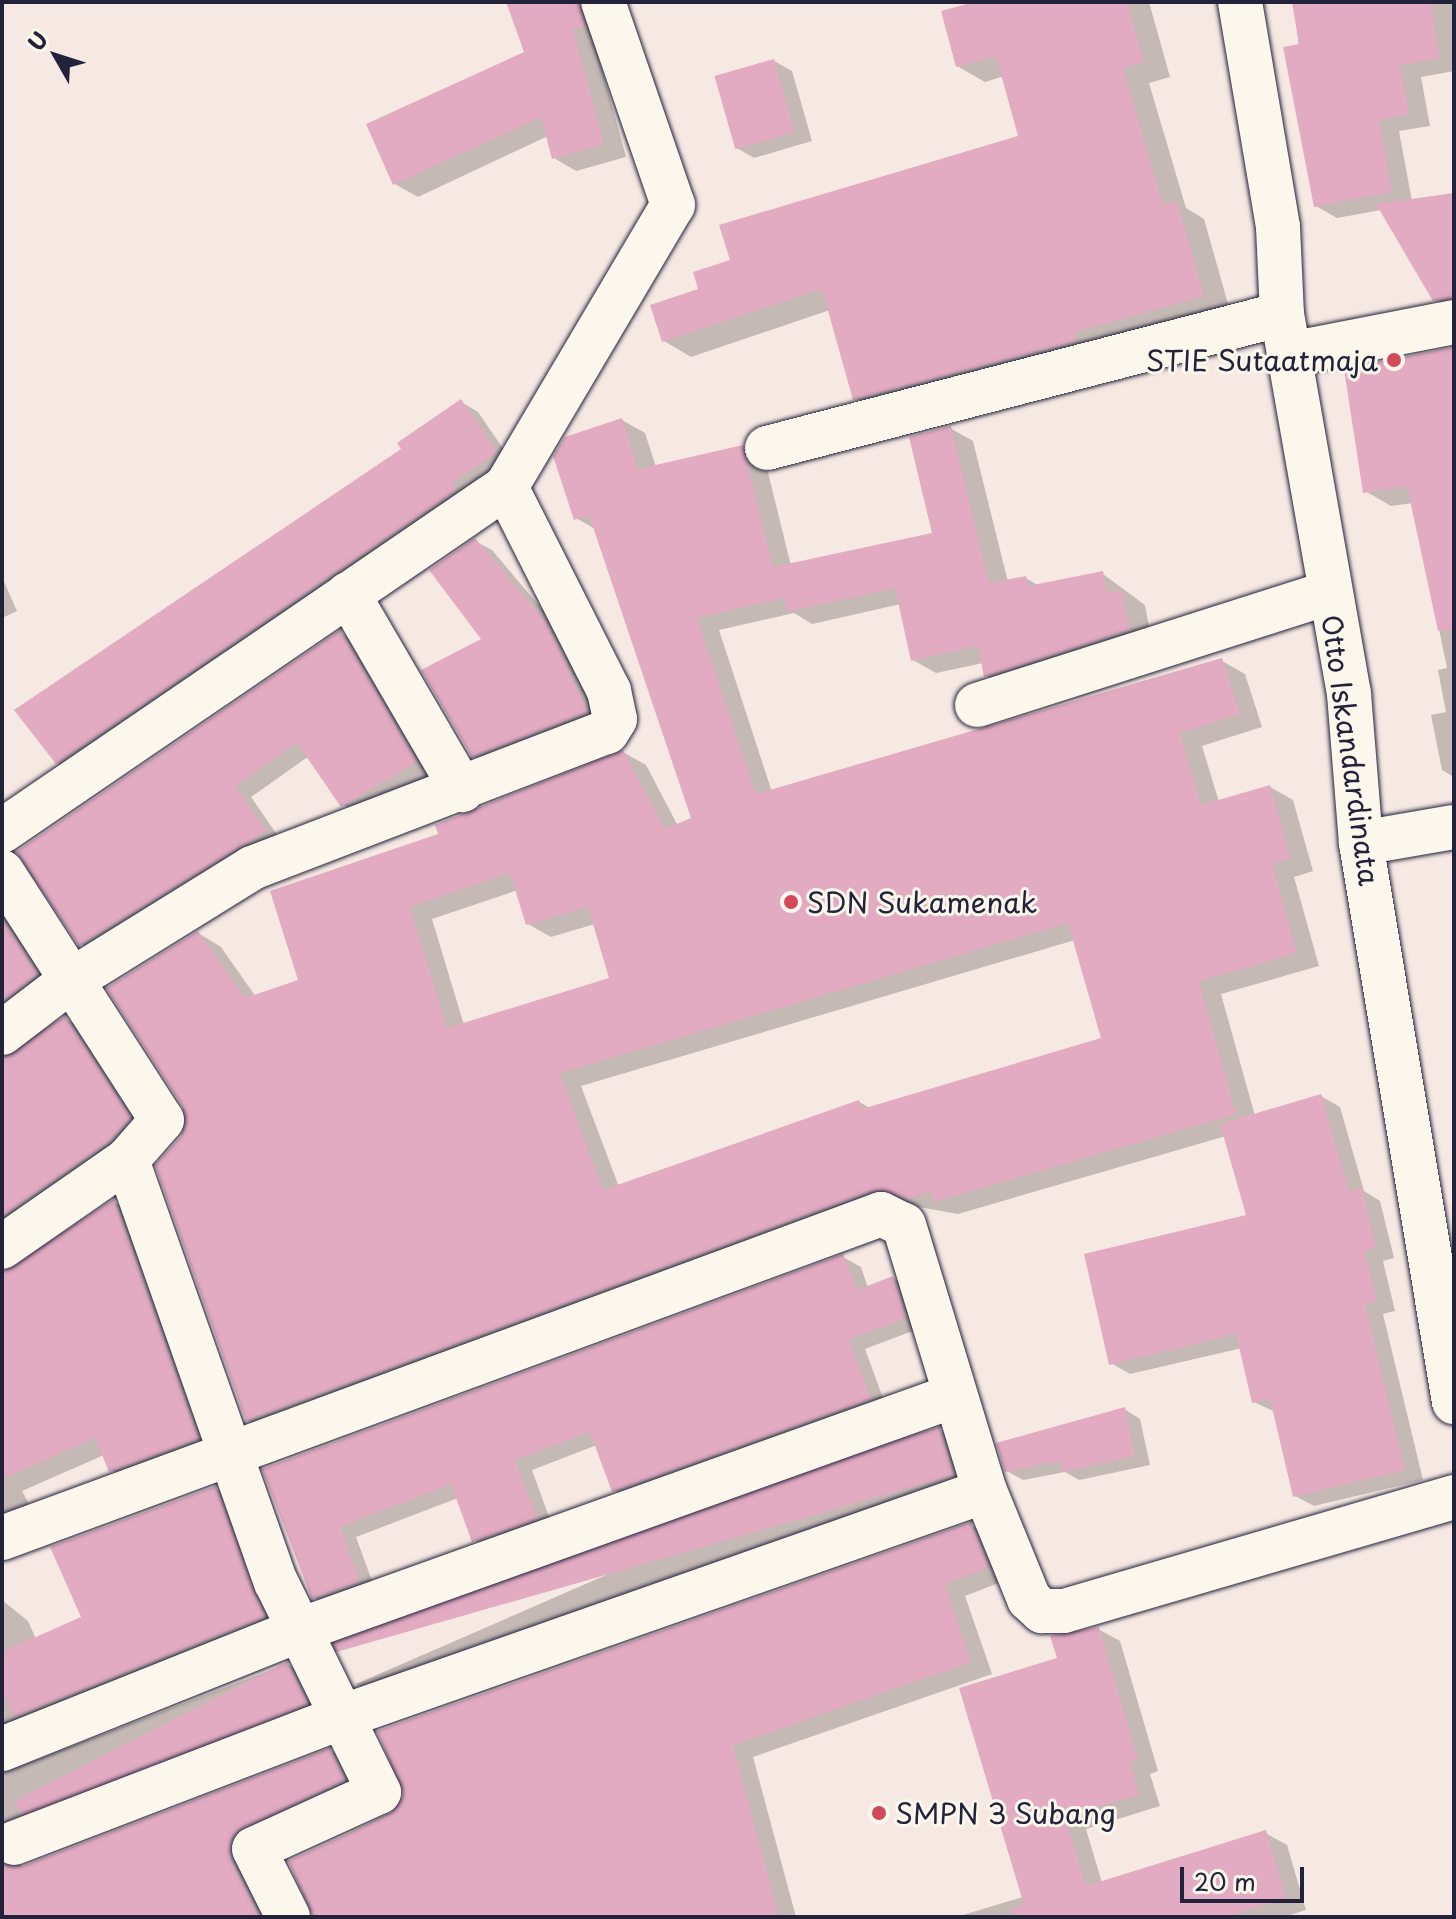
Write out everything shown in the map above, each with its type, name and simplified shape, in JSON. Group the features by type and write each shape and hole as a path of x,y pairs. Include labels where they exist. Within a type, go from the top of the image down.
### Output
{"street":[{"path":"2,831 506,487 673,205 603,2"},
{"name":"Otto Iskandardinata","path":"1240,2 1278,227 1286,334 1349,694 1361,843 1454,1402"},
{"path":"767,448 1286,334 1454,322"},
{"path":"2,1033 70,981 252,868 593,742 615,719 609,691 506,487"},
{"path":"977,705 1329,593"},
{"path":"348,594 462,790"},
{"path":"1361,843 1454,827"},
{"path":"2,872 70,981 160,1112 158,1130 127,1160 2,1247"},
{"path":"127,1160 228,1455 300,1630 379,1792 254,1849 288,1917"},
{"path":"2,1538 881,1214 904,1225 953,1396 985,1491 1029,1599 1042,1611 1064,1611 1454,1497"},
{"path":"2,1749 300,1630 953,1396"},
{"path":"14,1843 344,1716 985,1491"}],"building":[{"path":"506,2 579,2 585,26 573,30 604,144 552,159 541,117 393,185 366,124 524,52"},
{"path":"974,2 1127,2 1144,62 1123,68 1163,205 1177,201 1204,296 1075,332 1077,341 853,400 822,289 662,342 650,305 698,289 693,272 730,260 719,225 1018,136 996,56 956,67 941,11"},
{"path":"1292,2 1430,2 1440,58 1400,65 1409,114 1379,120 1392,192 1314,207 1283,47 1299,44"},
{"path":"774,59 795,132 735,149 714,76"},
{"path":"1454,193 1454,298 1433,301 1376,204"},
{"path":"1454,347 1454,630 1438,631 1407,486 1363,493 1344,369"},
{"path":"461,399 497,452 452,483 457,490 56,764 14,710 401,449 397,443"},
{"path":"622,418 638,469 743,445 773,567 932,533 909,437 951,426 989,583 1026,576 1028,586 1103,571 1107,593 1122,590 1130,630 984,677 978,646 911,661 895,588 787,612 784,598 697,618 756,794 1222,658 1240,714 1180,733 1201,805 1270,785 1291,859 1272,864 1297,953 1199,981 1236,1114 934,1202 931,1192 908,1199 872,1191 246,1421 155,1165 181,1136 183,1107 106,988 198,931 245,998 298,980 270,891 438,834 435,825 623,750 665,829 691,818 589,515 574,520 553,456 565,437","holes":["510,873 526,925 588,907 609,978 447,1028 410,907","1068,923 1101,1038 862,1109 859,1100 603,1190 560,1073"]},
{"path":"475,538 547,623 588,712 472,757 421,670 481,639 429,570"},
{"path":"340,630 417,762 341,807 297,743 235,786 266,831 79,946 16,852"},
{"path":"2,918 38,974 2,1002"},
{"path":"65,1016 131,1118 110,1141 2,1217 2,1057"},
{"path":"1321,1094 1349,1191 1362,1188 1376,1248 1365,1251 1377,1301 1365,1304 1405,1470 1293,1497 1270,1399 1252,1403 1236,1334 1109,1365 1084,1254 1246,1215 1220,1124"},
{"path":"114,1199 199,1439 109,1472 95,1438 2,1479 2,1272"},
{"path":"843,1254 857,1290 893,1276 906,1318 849,1339 871,1399 612,1492 590,1432 515,1460 537,1519 472,1542 451,1484 340,1527 360,1582 312,1599 262,1469"},
{"path":"1125,1407 1135,1456 1062,1472 1060,1461 1005,1472 996,1443"},
{"path":"940,1427 954,1475 335,1653 321,1605"},
{"path":"216,1486 265,1617 14,1717 2,1689 2,1652 81,1617 50,1547"},
{"path":"971,1522 989,1567 945,1584 971,1662 733,1745 779,1917 313,1917 288,1861 389,1815 404,1795 377,1731"},
{"path":"1099,1627 1138,1760 1130,1762 1139,1795 1065,1817 1086,1886 1266,1830 1286,1898 1225,1917 1012,1917 1011,1909 1024,1905 959,1688 1057,1658 1050,1636"},
{"path":"287,1662 308,1703 35,1842 14,1801"},
{"path":"330,1748 345,1780 233,1835 231,1859 260,1917 2,1917 2,1864 23,1866"}],"place":[{"name":"STIE Sutaatmaja","path":"1394,360"},
{"name":"SDN Sukamenak","path":"791,902"},
{"name":"SMPN 3 Subang","path":"879,1813"}]}
